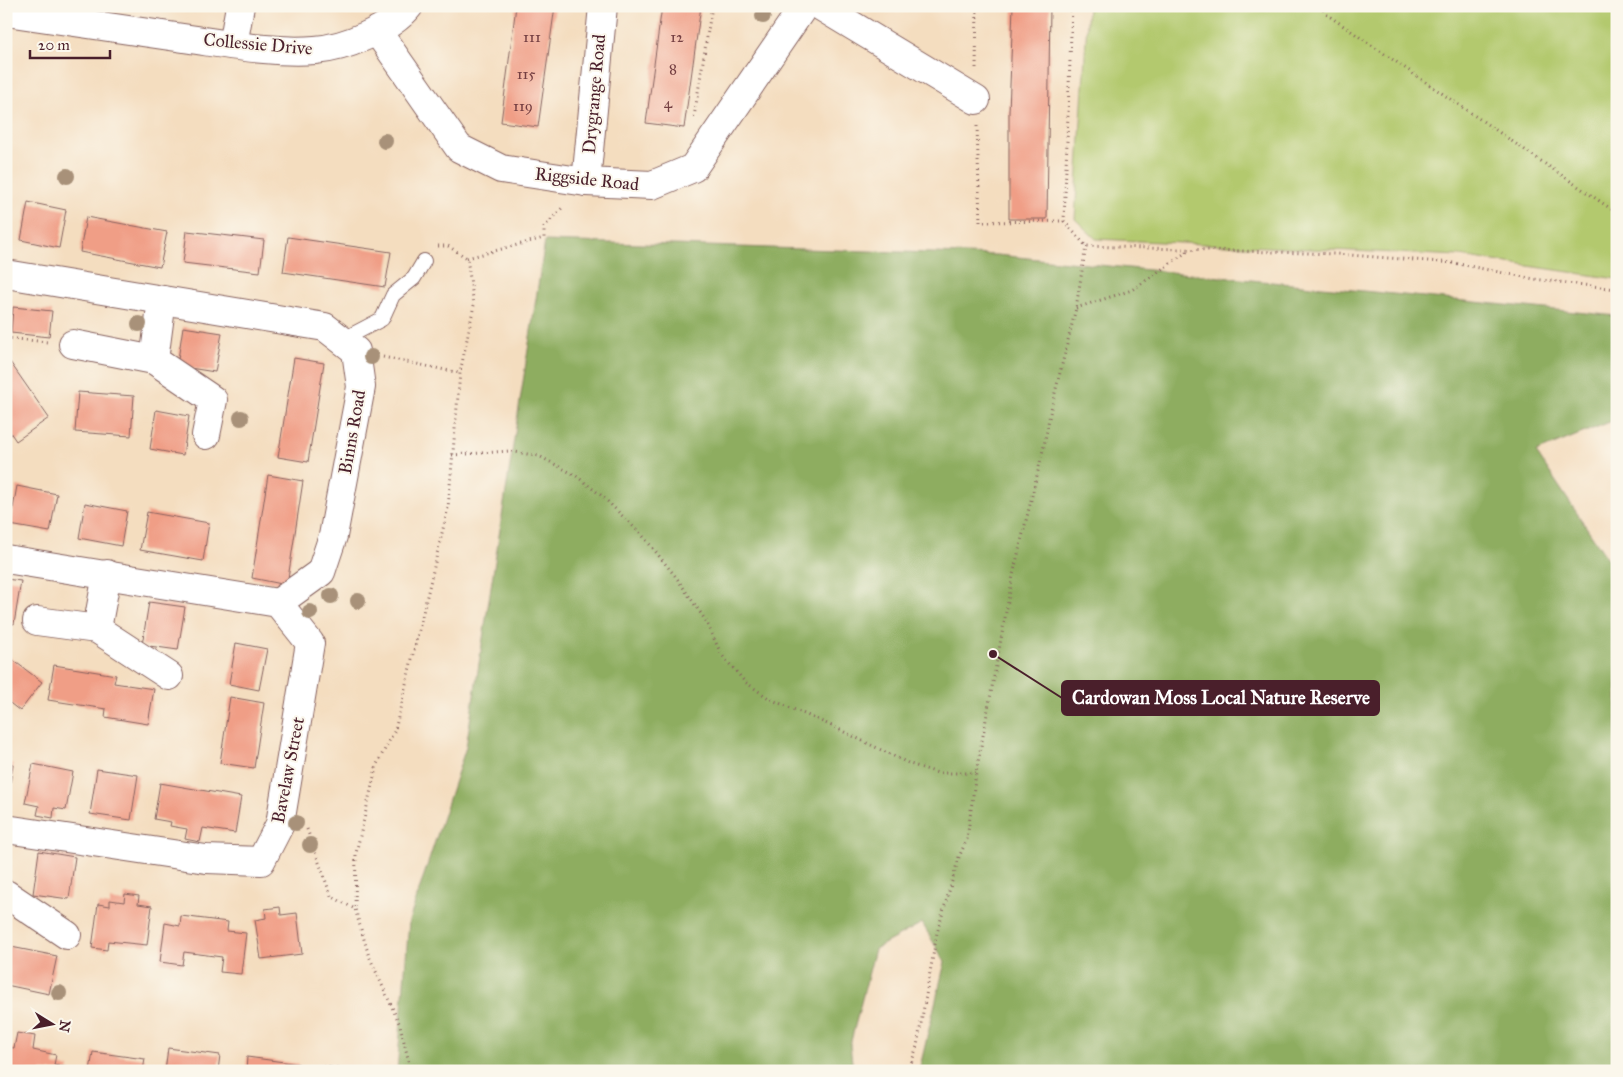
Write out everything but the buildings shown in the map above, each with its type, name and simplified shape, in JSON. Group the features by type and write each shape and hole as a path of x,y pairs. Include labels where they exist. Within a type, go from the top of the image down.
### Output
{"street":[{"path":"233,45 240,6"},
{"name":"Collessie Drive","path":"6,12 233,45 288,50 316,50 340,46 377,31 405,12 410,6"},
{"name":"Drygrange Road","path":"586,182 602,6"},
{"name":"Riggside Road","path":"377,31 459,148 501,169 586,182 652,185 693,168 804,6"},
{"path":"820,6 976,100"},
{"path":"6,274 325,327 349,346"},
{"path":"154,360 162,300"},
{"path":"73,344 154,360 213,400 206,435"},
{"name":"Binns Road","path":"278,603 321,572 333,536 361,387 349,346"},
{"path":"6,558 278,603"},
{"path":"97,629 107,574"},
{"name":"Bavelaw Street","path":"6,830 206,859 261,861 280,824 310,643 278,603"},
{"path":"37,621 97,629 169,676"},
{"path":"6,894 67,935"}],"lane":[{"path":"349,346 382,320 393,295 414,278 424,261"}],"path":[{"path":"710,143 693,127 712,6"},
{"path":"1072,6 1064,221 1086,246 1336,254 1454,263 1534,279 1617,289"},
{"path":"1320,6 1329,16 1617,213"},
{"path":"424,261 426,246 448,246 467,258 544,238 544,227 586,182"},
{"path":"980,222 1064,221"},
{"path":"907,1071 917,1046 937,933 967,839 976,773 1013,575 1076,308 1086,246"},
{"path":"1076,308 1132,290 1188,250"},
{"path":"411,1071 400,1025 368,956 355,909 356,854 377,764 395,730 448,508 460,373 474,305 467,258"},
{"path":"6,338 73,344"},
{"path":"349,346 460,373"},
{"path":"452,455 509,451 539,456 575,475 602,496 643,536 676,576 706,621 721,654 745,682 770,699 910,764 938,773 976,773"},
{"path":"280,824 306,828 331,896 355,909"}],"green space":[{"path":"1088,6 1617,6 1617,279 1460,256 1096,239 1075,219"},
{"path":"545,241 997,255 1617,316 1617,419 1536,452 1617,573 1617,1071 919,1071 945,962 922,923 875,949 850,1045 853,1071 397,1071 409,921 466,747"}],"place":[{"name":"Cardowan Moss Local Nature Reserve","path":"993,654"}]}
